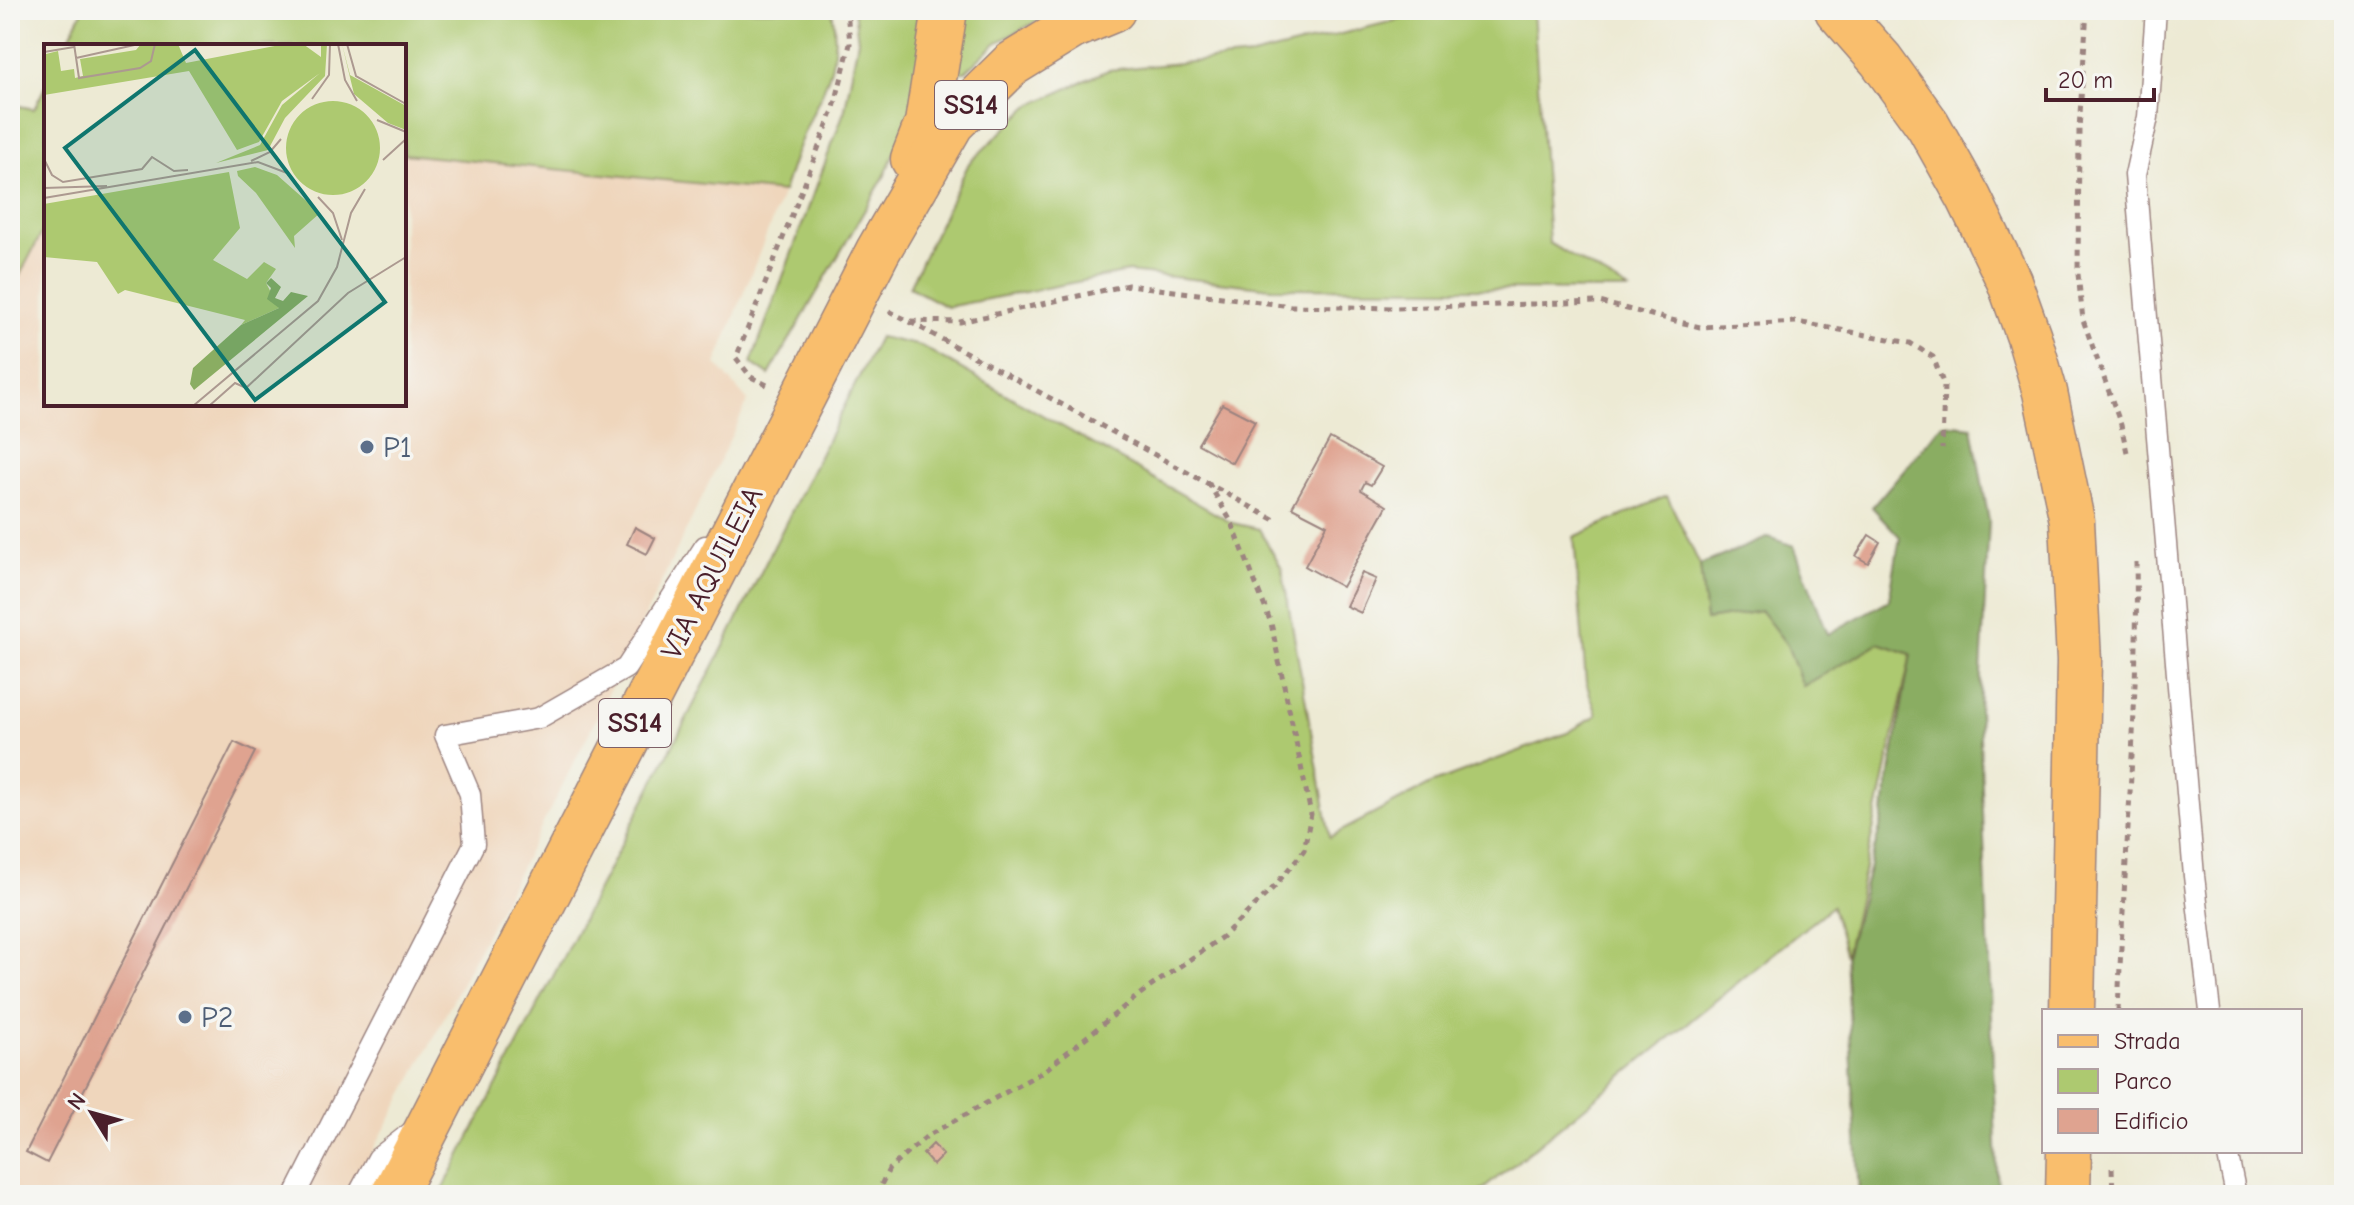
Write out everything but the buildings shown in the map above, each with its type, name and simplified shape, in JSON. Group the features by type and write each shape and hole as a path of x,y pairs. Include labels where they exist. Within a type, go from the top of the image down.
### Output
{"main road":[{"name":"VIA AQUILEIA","path":"878,251 927,123 945,10"},
{"name":"VIA AQUILEIA","path":"393,1195 855,293 952,123 1012,64 1072,27 1113,10"},
{"path":"1837,12 1881,60 1928,125 1969,198 2009,281 2045,392 2072,521 2079,661 2072,1009"},
{"path":"2068,1195 2069,1153"}],"lane":[{"path":"2156,10 2148,117 2135,175 2194,876 2210,1009"},
{"path":"295,1195 474,844 470,794 445,735 539,718 626,668 800,402"},
{"path":"358,1195 378,1158 433,1115"},
{"path":"2227,1153 2236,1195"}],"path":[{"path":"800,402 751,377 736,358 834,108 850,44 847,10"},
{"path":"909,321 960,322 1128,285 1291,306 1396,308 1599,302 1700,327 1797,322 1910,343 1933,357 1944,385 1942,449"},
{"path":"855,293 1275,520"},
{"path":"876,1195 889,1169 927,1136 1044,1071 1140,994 1222,937 1274,887 1304,850 1311,814 1271,623 1232,523 1209,484"},
{"path":"2112,1163 2113,1195"}],"shaded area":[{"path":"406,154 783,192 716,364 748,401 590,731 431,1043 349,1195 10,1195 10,294 44,229 44,406 406,406"}],"green space":[{"path":"83,10 832,10 835,31 832,66 783,192 406,154 406,44 66,44"},
{"path":"854,10 927,10 918,96 885,175 769,375 751,363 845,109 858,40"},
{"path":"954,10 1058,10 996,43 965,72 958,72 954,64"},
{"path":"1438,10 1533,10 1549,243 1629,290 1272,288 1128,272 947,307 909,287 969,163 1029,106 1108,70 1252,56"},
{"path":"44,89 44,229 10,294 10,104 34,109"},
{"path":"879,337 921,346 1232,523 1259,529 1282,569 1330,837 1431,784 1567,733 1597,715 1586,682 1574,537 1667,496 1700,565 1706,620 1761,611 1787,645 1803,686 1879,643 1911,654 1846,956 1832,906 1476,1195 440,1195 724,646"},
{"path":"1943,424 1972,427 1989,521 1979,711 1998,1195 1859,1195 1846,956 1881,824 1911,654 1879,643 1803,686 1787,645 1761,611 1706,620 1700,565 1769,537 1794,546 1828,634 1889,600 1900,537 1872,507"}],"place":[{"name":"P1","path":"367,447"},
{"name":"P2","path":"185,1017"}]}
